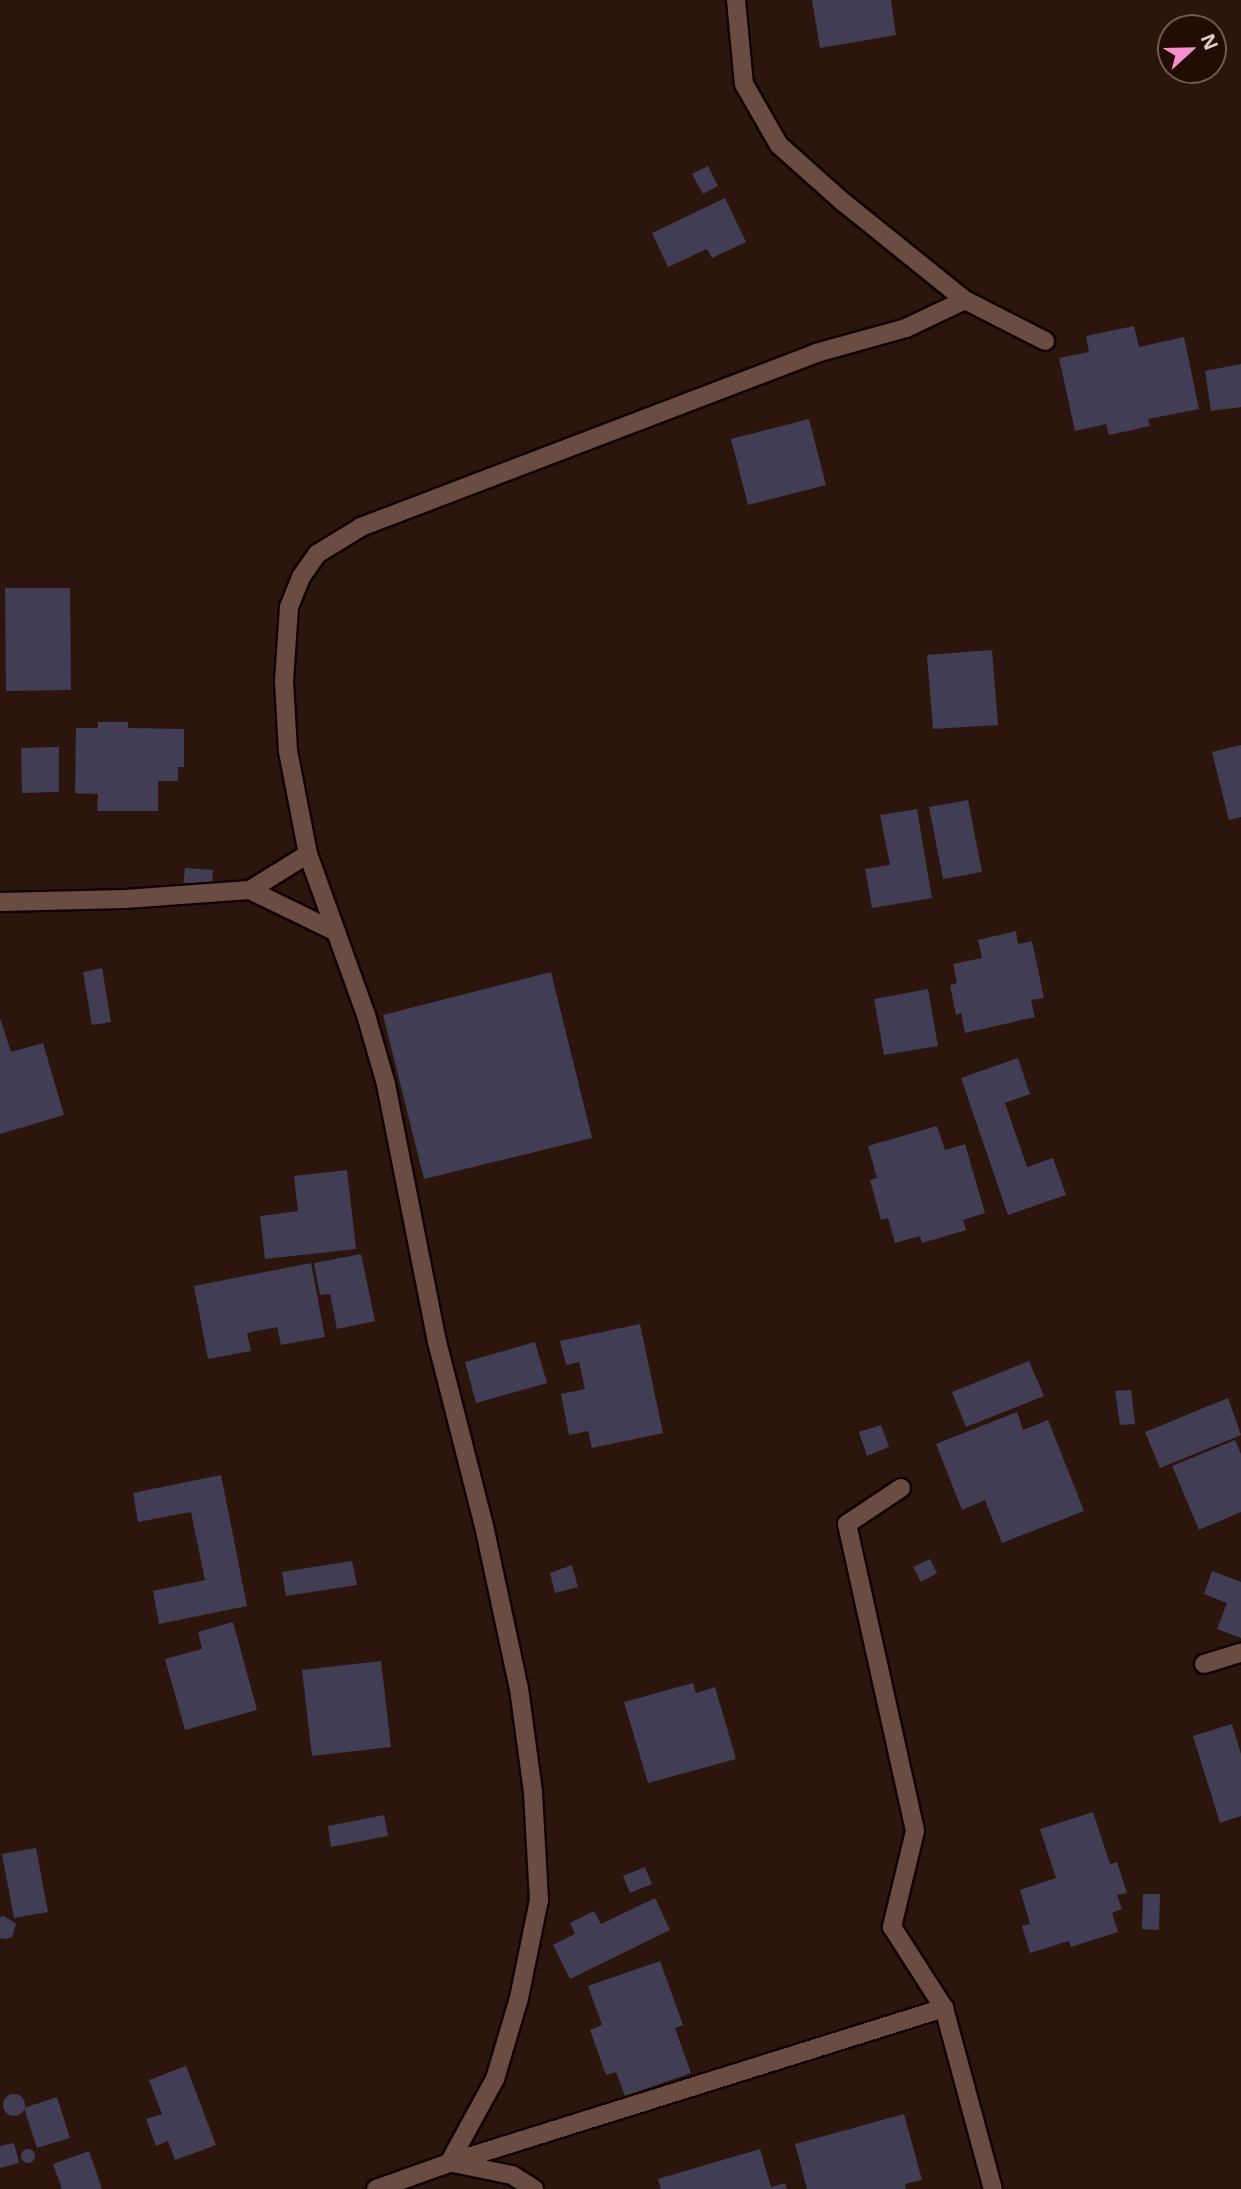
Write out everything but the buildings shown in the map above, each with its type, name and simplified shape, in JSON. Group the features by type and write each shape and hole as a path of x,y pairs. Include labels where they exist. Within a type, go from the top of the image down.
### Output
{"street":[{"path":"736,0 744,84 779,145 843,202 965,300 1045,341"},
{"path":"449,2163 495,2080 519,1998 539,1900 533,1792 519,1689 485,1530 437,1342 386,1084 366,1015 308,854 288,751 285,643 289,607 301,578 317,554 361,527 816,353 906,328 965,300"},
{"path":"0,902 125,899 250,890 308,854"},
{"path":"250,890 336,933"},
{"path":"901,1488 847,1524 915,1831 892,1927 944,2008 993,2189"},
{"path":"1204,1664 1241,1653"},
{"path":"376,2189 449,2163 944,2008"},
{"path":"449,2163 512,2175 534,2189"}]}
